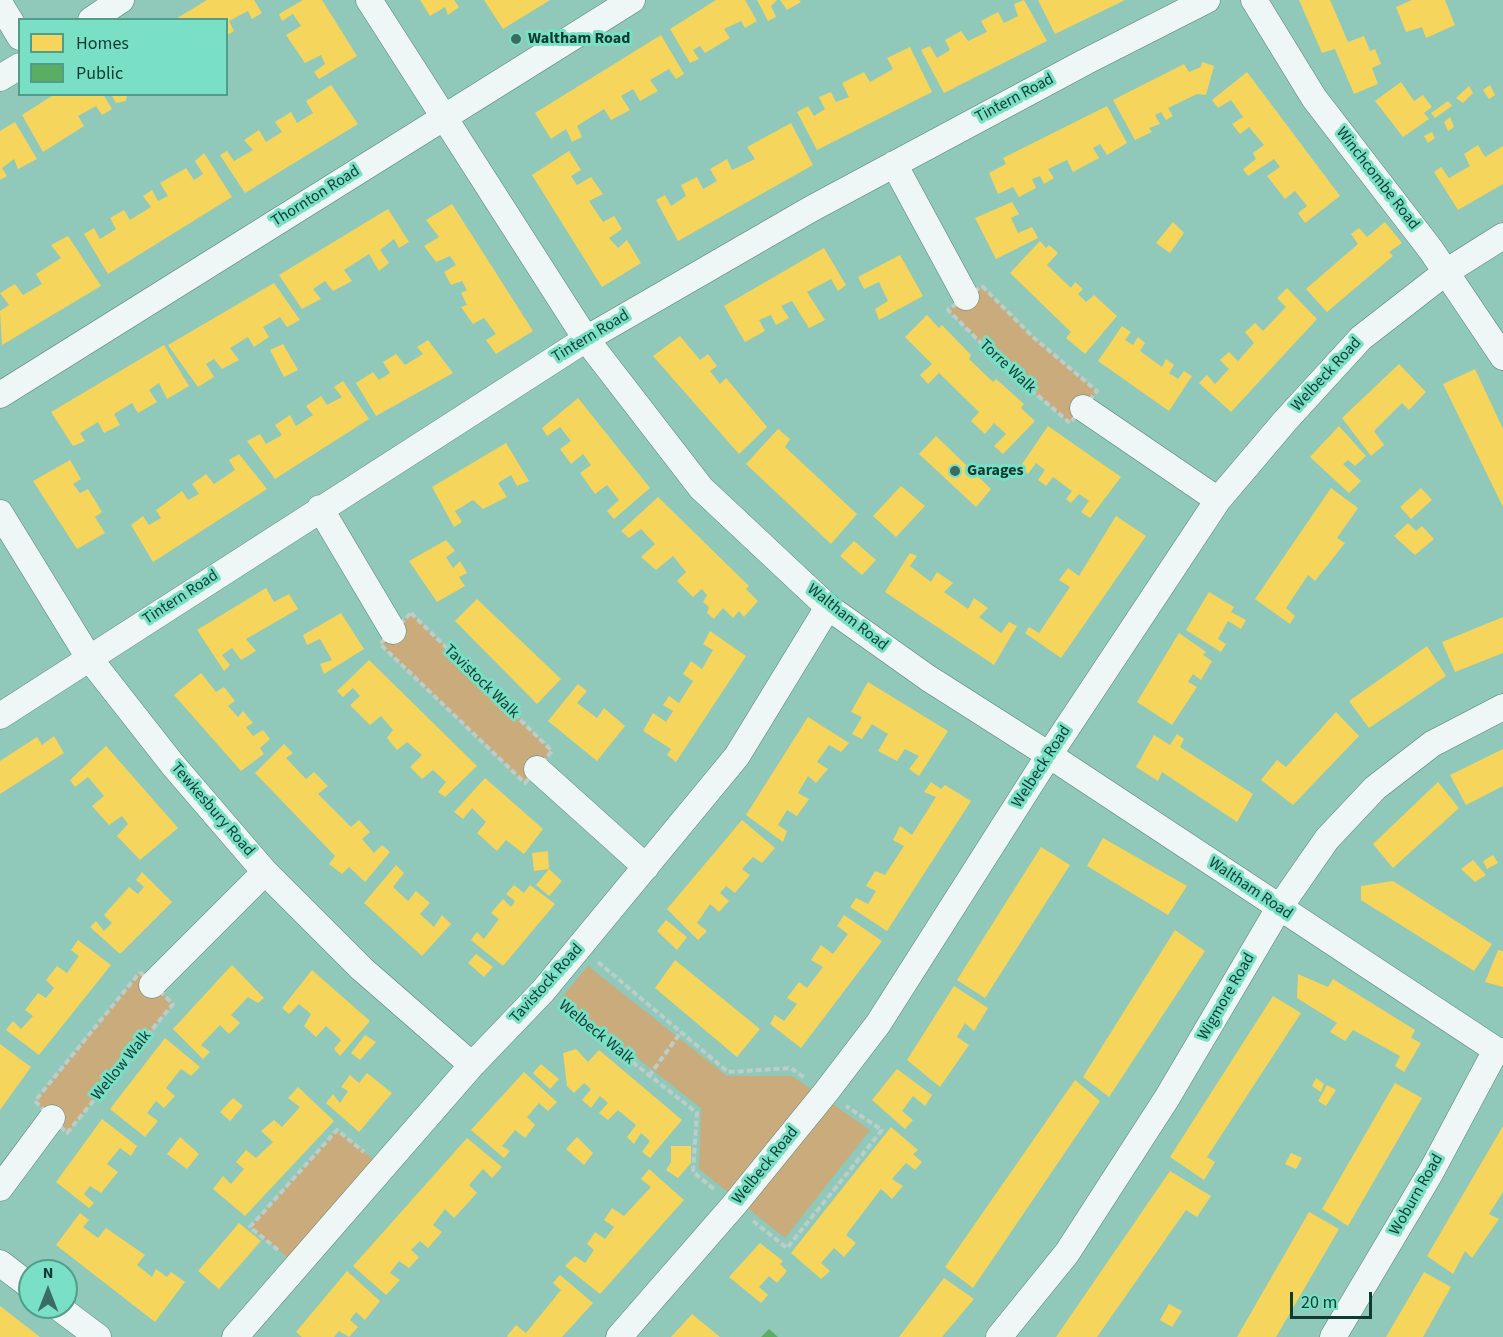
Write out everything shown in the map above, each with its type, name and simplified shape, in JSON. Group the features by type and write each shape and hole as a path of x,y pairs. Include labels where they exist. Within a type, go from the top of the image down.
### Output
{"street":[{"path":"94,18 121,0"},
{"name":"Waltham Road","path":"369,0 586,339 701,488 828,608 928,678 1500,1050"},
{"name":"Thornton Road","path":"0,395 632,0"},
{"name":"Tintern Road","path":"0,716 586,339 894,164 1207,0"},
{"name":"Winchcombe Road","path":"1254,0 1314,98 1446,272 1503,357"},
{"path":"0,4 18,34"},
{"path":"0,78 18,67"},
{"path":"894,164 966,297"},
{"name":"Welbeck Road","path":"619,1337 734,1205 878,1024 1049,755 1218,500 1284,421 1361,338 1446,272 1503,236"},
{"path":"1083,408 1218,500"},
{"path":"320,508 393,631"},
{"name":"Tewkesbury Road","path":"0,513 89,658 173,765 265,872 362,969 472,1065"},
{"name":"Tavistock Road","path":"235,1337 472,1065 543,991 737,756 828,608"},
{"name":"Wigmore Road","path":"999,1337 1067,1253 1167,1098 1279,908 1327,839 1375,788 1432,744 1503,707"},
{"path":"537,769 646,867"},
{"path":"152,985 265,872"},
{"name":"Woburn Road","path":"1333,1337 1500,1050"},
{"path":"0,1188 52,1118"},
{"path":"0,1263 18,1277"},
{"path":"74,1319 98,1337"}],"path":[{"path":"966,297 982,286 1033,337 1097,392 1083,408"},
{"name":"Torre Walk","path":"966,297 948,310 1008,370 1070,423 1083,408"},
{"name":"Tavistock Walk","path":"393,631 411,614 552,751 537,769"},
{"path":"393,631 381,644 525,783 537,769"},
{"path":"580,947 728,1072 791,1068 882,1130 787,1248 734,1205"},
{"path":"52,1118 35,1101 140,972 152,985"},
{"name":"Wellow Walk","path":"52,1118 67,1133 173,1004 152,985"},
{"name":"Welbeck Walk","path":"543,991 697,1113 693,1173 734,1205"},
{"name":"Welbeck Walk","path":"649,1076 681,1032"},
{"path":"297,1265 250,1227 337,1130 383,1167"}],"shaded area":[{"path":"982,286 1033,337 1097,391 1070,423 1008,370 948,310"},
{"path":"411,613 552,751 525,783 380,644"},
{"path":"588,966 727,1076 792,1076 870,1130 785,1238 699,1169 701,1108 561,998"},
{"path":"140,972 173,1004 67,1133 35,1101"},
{"path":"337,1130 383,1167 297,1265 250,1227"}],"building: Homes":[{"path":"207,0 254,0 262,13 252,19 248,11 229,21 234,31 228,35 228,18 177,18"},
{"path":"303,0 322,0 357,56 319,79 314,72 325,64 321,55 305,63 286,35 301,26 293,14 282,21 279,14"},
{"path":"420,0 454,0 459,7 448,15 445,7 430,16"},
{"path":"484,0 550,0 503,29"},
{"path":"716,0 745,0 757,21 745,28 741,21 724,29 730,38 705,53 700,46 693,50 699,59 690,63 670,29"},
{"path":"757,0 777,0 771,6 776,17 768,21"},
{"path":"780,0 799,0 801,2 787,10"},
{"path":"1024,0 1047,41 944,93 921,50 930,46 937,58 950,50 945,40 961,31 968,41 987,32 981,21 998,12 1004,23 1018,16 1014,4"},
{"path":"1038,0 1125,0 1055,34"},
{"path":"1299,0 1330,0 1348,42 1364,36 1370,51 1375,49 1381,64 1372,68 1378,84 1354,94 1335,49 1322,53"},
{"path":"1412,0 1445,0 1455,25 1426,38 1422,27 1406,32 1396,7"},
{"path":"661,35 684,74 676,79 669,69 650,80 658,91 640,101 633,89 621,96 630,110 611,120 604,109 577,126 582,137 572,142 566,129 551,139 535,113"},
{"path":"910,47 932,92 817,150 797,112 808,106 814,116 825,109 819,97 831,92 836,102 849,97 842,83 864,72 870,82 893,69 887,58"},
{"path":"1202,62 1214,66 1206,95 1197,94 1168,108 1173,116 1166,120 1161,112 1155,115 1160,124 1149,128 1152,132 1135,140 1113,100 1184,64 1189,72 1201,67"},
{"path":"1247,72 1340,196 1305,223 1298,213 1307,206 1295,191 1285,199 1267,176 1280,167 1274,159 1248,176 1243,169 1256,159 1253,153 1264,145 1249,127 1240,134 1232,124 1243,117 1231,100 1218,108 1212,100"},
{"path":"1401,82 1414,101 1423,95 1432,107 1424,113 1429,119 1403,137 1375,101"},
{"path":"331,85 358,124 245,193 220,155 227,151 234,161 253,150 244,140 259,130 266,142 282,132 275,122 291,112 297,123 313,113 306,101"},
{"path":"1490,85 1495,95 1489,99 1483,90"},
{"path":"1469,86 1473,93 1463,103 1456,98"},
{"path":"52,96 104,96 112,109 102,115 96,106 78,116 84,126 43,152 22,115"},
{"path":"112,96 127,96 126,101 116,103"},
{"path":"1448,101 1452,106 1435,118 1431,113"},
{"path":"1107,106 1127,143 1107,155 1100,144 1093,148 1099,158 1073,172 1067,160 1048,169 1054,178 1044,184 1040,176 1032,179 1036,188 1019,197 1013,187 998,194 989,173 1006,164 1003,158"},
{"path":"1450,117 1454,127 1448,131 1444,122"},
{"path":"15,122 37,159 18,169 14,159 2,168 7,176 0,180 0,131"},
{"path":"791,123 813,165 678,241 656,200 665,195 671,206 686,196 681,185 697,177 703,189 717,181 710,169 727,159 732,170 755,159 747,147"},
{"path":"1432,132 1435,138 1428,143 1424,136"},
{"path":"1478,145 1485,157 1503,146 1503,184 1458,210 1434,172 1441,167 1449,178 1470,166 1464,154"},
{"path":"569,151 581,170 571,176 577,185 591,177 603,194 589,201 603,222 614,216 622,229 609,238 618,248 627,240 641,263 602,287 532,175"},
{"path":"204,153 232,197 108,274 84,234 94,228 100,239 116,229 110,218 124,210 130,220 151,207 143,196 152,190 158,201 168,196 160,183 186,168 194,180 203,174 195,161"},
{"path":"1012,202 1019,214 1011,218 1018,233 1032,227 1038,238 996,259 975,218"},
{"path":"452,204 533,331 496,354 486,340 496,334 484,318 473,324 461,307 467,305 461,293 467,290 462,281 451,285 444,272 456,265 450,256 436,262 424,246 439,237 426,220"},
{"path":"388,209 409,242 399,248 394,239 380,250 389,263 379,271 369,254 344,270 352,281 333,291 325,281 313,289 321,299 302,309 279,275"},
{"path":"1173,222 1184,233 1170,253 1156,243"},
{"path":"1385,222 1402,243 1389,252 1393,256 1327,312 1306,289 1358,244 1351,234 1359,228 1367,237"},
{"path":"68,236 101,286 2,345 0,311 9,305 0,293 15,284 23,295 42,284 36,274 61,258 51,245"},
{"path":"1040,241 1046,248 1049,245 1058,253 1047,265 1071,288 1075,282 1083,289 1078,294 1086,302 1094,295 1117,316 1085,354 1066,338 1071,332 1010,273"},
{"path":"824,248 846,285 838,291 831,279 807,292 825,320 809,328 792,301 781,306 789,318 776,325 771,315 759,320 765,331 745,342 724,306"},
{"path":"900,255 923,296 879,320 875,309 888,301 879,282 864,289 858,277"},
{"path":"274,283 300,320 287,327 280,317 263,327 269,337 254,347 248,337 230,348 239,360 222,369 214,359 206,364 214,377 198,387 168,345"},
{"path":"1287,288 1317,319 1231,412 1199,383 1207,375 1215,384 1229,369 1220,360 1229,352 1238,361 1254,343 1245,332 1255,323 1263,331 1286,307 1277,298"},
{"path":"927,315 939,328 942,325 971,355 969,359 993,382 996,379 1024,404 1021,408 1035,421 1003,454 994,446 1006,434 994,423 985,434 971,421 979,412 939,373 928,384 920,375 932,364 905,337"},
{"path":"1122,326 1131,332 1125,340 1133,345 1138,337 1145,343 1140,351 1162,367 1166,359 1174,365 1169,373 1178,379 1184,371 1192,376 1169,411 1098,361"},
{"path":"680,336 700,360 708,354 717,366 710,371 720,384 726,378 767,427 739,454 653,356"},
{"path":"428,340 453,373 376,416 356,383 373,372 379,380 390,373 383,362 396,354 405,365 423,354 417,347"},
{"path":"283,344 298,370 284,377 270,350"},
{"path":"164,345 189,386 167,399 159,383 149,390 157,402 138,413 132,403 114,414 120,425 104,433 98,422 80,433 85,441 73,446 51,412"},
{"path":"1399,364 1426,392 1409,410 1402,403 1374,431 1384,445 1371,456 1342,418"},
{"path":"1475,369 1503,429 1503,507 1443,384"},
{"path":"343,381 369,419 275,479 247,441 260,434 266,444 282,435 275,425 290,415 296,426 313,415 306,406 321,396 327,405 342,397 334,387"},
{"path":"578,398 650,488 614,519 607,511 619,500 607,485 595,494 580,473 591,465 583,454 571,464 560,449 571,441 560,427 547,436 542,428"},
{"path":"1048,426 1121,477 1090,518 1081,512 1089,501 1079,494 1071,503 1066,499 1072,491 1053,477 1046,486 1038,480 1045,470 1036,463 1028,474 1020,467"},
{"path":"1339,426 1366,456 1355,466 1348,460 1343,464 1361,481 1349,493 1310,457"},
{"path":"778,429 790,439 785,447 857,514 831,544 746,464"},
{"name":"Garages","path":"936,436 991,489 976,507 919,454"},
{"path":"506,443 529,481 517,486 511,475 498,483 507,497 483,509 473,500 455,511 462,522 454,527 432,487"},
{"path":"239,454 267,489 153,562 131,525 143,516 149,525 161,518 156,510 182,491 188,500 199,494 192,484 206,474 214,484 235,470 229,460"},
{"path":"70,460 81,479 73,484 80,493 88,489 102,512 95,517 105,533 77,549 33,481"},
{"path":"901,486 925,506 896,537 873,516"},
{"path":"1331,488 1358,508 1337,538 1345,543 1315,581 1308,575 1286,608 1295,616 1290,624 1255,599"},
{"path":"1421,488 1432,500 1411,519 1400,507"},
{"path":"658,497 749,586 746,589 758,601 744,617 739,611 733,618 723,608 714,619 707,613 709,607 703,602 707,595 702,589 693,597 677,581 686,572 673,556 656,570 641,557 655,544 641,529 629,538 621,531"},
{"path":"1116,516 1146,536 1061,658 1025,633 1029,627 1039,633 1070,587 1059,580 1068,568 1079,576"},
{"path":"1408,523 1416,531 1422,526 1434,539 1415,555 1394,536"},
{"path":"446,540 455,551 446,557 453,568 460,561 467,573 459,577 465,586 437,602 409,561"},
{"path":"854,541 876,560 862,575 840,556"},
{"path":"910,553 917,556 910,566 931,582 937,572 953,583 944,592 968,609 974,598 988,608 979,617 1001,633 1009,622 1017,626 994,665 885,592"},
{"path":"266,588 274,602 289,594 298,609 246,639 256,651 241,660 232,648 222,655 230,665 224,671 197,630"},
{"path":"1209,592 1234,607 1231,612 1246,620 1241,629 1228,621 1218,639 1226,644 1221,652 1186,630"},
{"path":"477,599 561,679 537,704 455,621"},
{"path":"341,613 364,649 324,674 320,664 332,660 320,639 307,645 303,635"},
{"path":"1503,617 1503,653 1455,672 1442,642"},
{"path":"710,631 746,656 676,762 667,755 671,749 643,731 653,713 666,722 673,711 663,705 669,696 679,703 693,681 683,674 691,661 702,669 713,650 703,644"},
{"path":"1179,633 1206,652 1203,655 1212,661 1201,680 1193,674 1188,682 1197,687 1172,725 1137,702"},
{"path":"1427,646 1446,676 1369,728 1349,701"},
{"path":"369,660 477,766 445,797 438,792 446,782 433,770 422,779 410,767 422,755 407,742 397,750 387,738 393,730 381,716 370,725 350,705 360,696 353,688 343,697 337,691"},
{"path":"201,673 216,692 224,687 235,701 228,706 238,717 243,711 253,723 246,727 253,736 263,730 270,739 260,748 264,754 241,771 174,695"},
{"path":"868,682 948,731 919,776 909,769 919,756 905,749 897,761 878,751 888,734 872,724 862,739 852,734 862,717 851,712"},
{"path":"578,684 587,691 577,703 597,718 604,708 625,726 597,761 548,721"},
{"path":"1336,712 1359,736 1293,805 1261,780 1277,760 1286,767"},
{"path":"808,717 849,743 841,752 829,745 817,762 828,769 816,783 808,776 798,793 809,799 797,816 787,810 778,825 787,831 783,842 746,815"},
{"path":"1177,734 1184,739 1180,747 1253,794 1237,822 1162,772 1158,781 1136,767 1154,735 1170,745"},
{"path":"54,736 64,753 0,794 0,761 37,737 42,745"},
{"path":"284,744 293,753 286,758 306,779 314,772 328,786 318,794 351,827 359,820 370,832 362,839 374,853 382,845 390,852 365,882 349,867 342,874 329,864 335,856 255,773"},
{"path":"106,746 178,828 140,860 117,836 128,824 122,816 109,825 92,806 104,796 88,777 75,787 70,780"},
{"path":"1503,749 1503,786 1466,805 1450,775"},
{"path":"485,778 543,829 524,854 506,840 497,851 477,833 486,822 472,808 463,819 454,812"},
{"path":"931,782 941,789 945,785 971,801 887,931 850,907 856,898 868,904 876,891 866,886 875,871 885,875 904,846 893,840 900,826 912,835 936,797 924,792"},
{"path":"1438,782 1459,808 1393,868 1373,844"},
{"path":"742,820 775,848 762,863 753,857 742,869 750,875 735,893 726,886 720,893 729,901 719,912 710,904 697,923 707,931 698,940 667,909"},
{"path":"1103,838 1187,886 1168,915 1087,866"},
{"path":"1041,847 1070,865 985,998 957,980"},
{"path":"548,851 549,869 534,871 532,853"},
{"path":"1493,855 1498,863 1487,869 1483,861"},
{"path":"1473,860 1486,875 1475,882 1461,869"},
{"path":"396,865 404,873 393,887 408,901 416,891 430,903 420,914 434,927 442,915 451,924 422,956 364,903"},
{"path":"549,869 562,881 549,896 536,885"},
{"path":"142,872 172,902 120,954 90,927 96,921 104,931 112,923 104,915 129,887 138,894 144,887 136,880"},
{"path":"1393,881 1492,944 1474,971 1361,900 1361,886"},
{"path":"514,885 524,893 530,885 555,904 503,966 471,940 477,932 484,939 499,919 491,913 503,899 511,907 515,901 506,894"},
{"path":"844,915 882,941 801,1048 770,1024 775,1015 784,1021 797,1004 787,998 799,982 807,988 823,967 811,960 821,945 833,954 848,934 837,926"},
{"path":"666,920 687,937 677,950 657,931"},
{"path":"1175,930 1205,951 1109,1097 1083,1077"},
{"path":"78,940 111,965 39,1055 6,1030 13,1021 21,1029 33,1016 25,1010 38,993 46,998 54,988 46,980 57,966 67,973 79,956 71,950"},
{"path":"1498,950 1503,951 1503,987 1485,982"},
{"path":"476,954 493,967 484,977 468,963"},
{"path":"675,960 760,1029 737,1057 655,988"},
{"path":"232,965 264,998 258,1003 248,997 231,1015 240,1023 229,1034 220,1025 201,1045 210,1052 203,1059 173,1029"},
{"path":"312,970 370,1021 340,1056 334,1049 341,1040 326,1026 316,1037 304,1026 311,1014 299,1004 289,1014 282,1008"},
{"path":"1298,974 1328,987 1333,979 1415,1030 1411,1038 1421,1043 1404,1072 1395,1066 1400,1056 1353,1030 1345,1041 1330,1032 1337,1023 1297,998"},
{"path":"954,986 988,1008 974,1031 965,1023 957,1037 969,1045 940,1087 907,1060"},
{"path":"1273,996 1301,1013 1207,1157 1215,1162 1204,1180 1170,1157"},
{"path":"365,1035 376,1042 360,1060 351,1053"},
{"path":"165,1038 200,1067 191,1076 181,1069 166,1088 175,1096 164,1108 156,1101 147,1113 158,1121 145,1137 110,1109"},
{"path":"0,1044 31,1067 0,1110"},
{"path":"576,1049 588,1062 599,1050 682,1120 650,1158 642,1152 650,1141 641,1133 634,1144 627,1137 636,1125 618,1110 608,1120 599,1113 608,1103 600,1096 591,1108 582,1100 591,1089 584,1083 574,1093 567,1086 563,1053"},
{"path":"541,1064 559,1079 550,1089 533,1073"},
{"path":"897,1069 932,1095 925,1106 913,1096 902,1111 913,1120 905,1129 872,1100"},
{"path":"524,1072 557,1102 548,1111 539,1103 527,1117 535,1125 525,1138 515,1130 502,1146 510,1151 504,1158 471,1130"},
{"path":"367,1073 392,1093 359,1132 326,1103 333,1094 340,1103 348,1091 341,1087 350,1075 359,1083"},
{"path":"1316,1078 1324,1084 1321,1092 1312,1086"},
{"path":"1075,1080 1100,1101 973,1288 945,1267"},
{"path":"1395,1083 1422,1098 1348,1226 1322,1209"},
{"path":"1327,1085 1336,1090 1326,1106 1318,1101"},
{"path":"298,1087 334,1121 245,1216 213,1189 223,1176 231,1184 244,1169 236,1162 246,1150 256,1158 273,1142 261,1131 274,1120 282,1127 300,1107 288,1098"},
{"path":"233,1098 243,1106 230,1121 220,1112"},
{"path":"102,1119 137,1146 131,1156 120,1148 107,1164 118,1172 101,1193 90,1186 84,1194 94,1203 89,1208 56,1182"},
{"path":"1503,1126 1503,1192 1489,1214 1499,1219 1472,1258 1465,1251 1453,1274 1427,1256"},
{"path":"891,1127 918,1150 913,1154 922,1162 915,1170 906,1163 892,1179 903,1186 892,1199 881,1189 846,1235 856,1243 844,1257 834,1248 821,1263 830,1271 821,1279 791,1253"},
{"path":"180,1137 199,1154 187,1169 167,1154"},
{"path":"577,1137 593,1153 584,1165 566,1149"},
{"path":"467,1138 502,1167 492,1178 483,1169 469,1185 477,1193 454,1218 445,1209 433,1225 442,1232 428,1248 420,1241 411,1250 419,1257 409,1268 399,1261 390,1273 400,1280 386,1295 353,1266"},
{"path":"671,1146 691,1146 691,1163 678,1178 666,1170 671,1162"},
{"path":"1291,1153 1302,1158 1296,1169 1285,1164"},
{"path":"649,1169 684,1200 600,1294 565,1266 575,1256 585,1263 594,1250 587,1244 595,1232 605,1239 614,1227 604,1220 612,1208 624,1216 651,1187 641,1179"},
{"path":"1170,1171 1211,1196 1197,1217 1186,1210 1097,1337 1056,1337"},
{"path":"1309,1212 1339,1229 1276,1337 1237,1337"},
{"path":"80,1213 89,1220 83,1227 98,1238 106,1228 145,1255 137,1265 152,1277 156,1269 167,1277 171,1272 185,1282 155,1322 78,1262 78,1259 74,1259 56,1245"},
{"path":"239,1223 261,1241 219,1289 198,1271"},
{"path":"760,1243 783,1261 780,1264 787,1271 777,1283 769,1276 759,1287 768,1295 761,1303 729,1277"},
{"path":"347,1271 380,1301 365,1320 356,1312 350,1320 358,1327 349,1337 339,1331 334,1337 302,1337 296,1332"},
{"path":"1424,1272 1451,1287 1423,1337 1386,1337"},
{"path":"560,1275 593,1303 562,1337 508,1337 516,1325 526,1333 561,1290 553,1283"},
{"path":"944,1278 974,1299 942,1337 899,1337"},
{"path":"1169,1304 1182,1311 1172,1327 1160,1320"},
{"path":"0,1306 40,1337 0,1337"},
{"path":"692,1314 720,1337 671,1337"}],"building: Public":[{"path":"769,1329 778,1337 761,1337"}],"place":[{"name":"Waltham Road","path":"516,39"},
{"name":"Garages","path":"955,471"}]}
